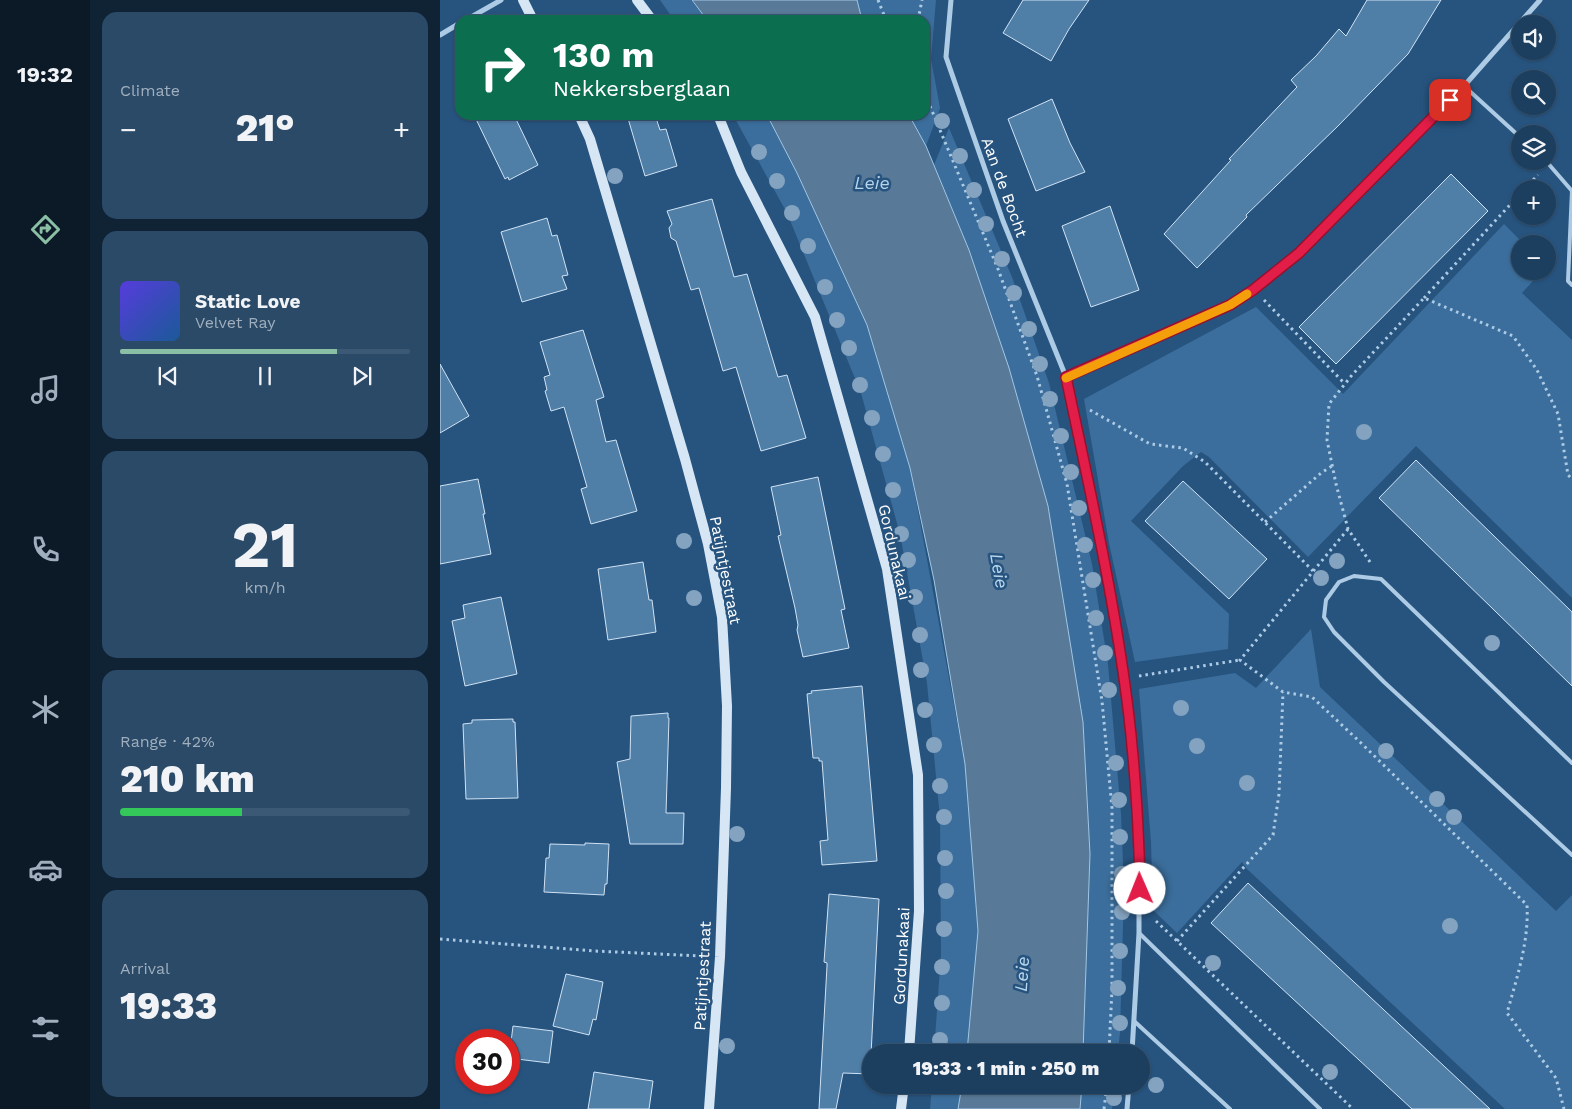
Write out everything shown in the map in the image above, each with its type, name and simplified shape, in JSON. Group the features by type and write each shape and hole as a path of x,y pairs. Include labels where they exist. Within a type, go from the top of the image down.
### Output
{"street":[{"path":"475,15 501,0"},
{"path":"523,0 531,15"},
{"path":"637,0 648,15"},
{"name":"Aan de Bocht","path":"951,0 946,57 1003,221 1066,377 1101,542 1128,708 1139,841 1140,905 1133,1044"},
{"path":"1066,377 1230,305 1253,290 1299,253 1464,86 1540,0"},
{"path":"440,35 455,26"},
{"name":"Patijntjestraat","path":"581,120 590,139 685,459 708,544 722,616 727,706 720,957 709,1109"},
{"name":"Gordunakaai","path":"720,120 741,172 815,317 887,569 918,775 919,911 910,1044"},
{"path":"901,1109 903,1094"},
{"path":"1128,1109 1129,1094"}],"lane":[{"path":"1464,86 1511,129"},
{"path":"1554,170 1572,190 1568,281 1572,285"},
{"path":"1572,763 1381,579 1354,576 1338,582 1326,600 1324,617 1334,632 1384,682 1572,855"},
{"path":"1139,933 1320,1109"},
{"path":"1134,1021 1230,1109"}],"path":[{"path":"878,0 884,15"},
{"path":"919,15 922,0"},
{"path":"930,106 998,269 1034,367 1067,484 1102,701 1112,808 1112,988 1109,1044"},
{"path":"1381,579 1348,529 1327,440 1329,404 1345,384 1511,204"},
{"path":"1253,290 1345,384"},
{"path":"1424,298 1513,336 1537,370 1558,414 1568,475 1572,479"},
{"path":"1071,400 1150,444 1183,448 1205,462 1313,571"},
{"path":"1265,522 1321,473 1332,466"},
{"path":"1123,678 1240,660 1348,529"},
{"path":"1240,660 1283,692 1312,697 1527,905 1528,926 1507,1013 1556,1078 1564,1109"},
{"path":"1177,942 1273,835 1279,794 1283,692"},
{"path":"1140,905 1353,1109"},
{"path":"440,939 595,951 720,957"},
{"path":"1104,1109 1106,1094"}],"shaded area":[{"path":"660,0 691,0 703,15 670,15"},
{"path":"857,0 936,0 931,59 940,108 926,146 912,120 930,120 930,15 861,15"},
{"path":"736,120 770,120 797,173 867,325 910,468 965,764 978,931 968,1044 935,1044 941,954 940,818 927,683 900,534 861,393 787,213"},
{"path":"949,128 1012,277 1049,383 1092,564 1108,664 1121,814 1124,889 1119,1044 1083,1044 1090,854 1083,723 1048,506 969,250 934,165"},
{"path":"1504,224 1515,235 1511,235 1511,280 1534,280 1522,293 1572,340 1572,598 1416,446 1308,557 1209,457 1201,452 1183,466 1131,521 1229,614 1228,649 1135,662 1109,543 1084,399 1256,307 1343,394"},
{"path":"1311,629 1320,687 1556,911 1572,895 1572,1109 1505,1109 1247,869 1242,862 1177,933 1153,910 1151,842 1139,689 1235,673 1256,688"},
{"path":"931,1094 960,1094 958,1109 930,1109"},
{"path":"1081,1094 1114,1094 1112,1109 1080,1109"}],"water":[{"path":"692,0 857,0 861,15 703,15"},
{"name":"Leie","path":"770,120 912,120 926,146 969,250 1009,368 1048,506 1083,722 1090,854 1083,1044 968,1044 978,931 965,764 934,580 910,468 867,325 797,173"},
{"path":"960,1094 1081,1094 1080,1109 958,1109"}],"building":[{"path":"1023,0 1089,0 1069,29 1051,61 1003,33"},
{"path":"1367,0 1441,0 1408,54 1338,126 1246,215 1247,217 1197,268 1164,234 1231,160 1229,159 1297,87 1291,80 1316,56 1339,29 1346,36"},
{"path":"1052,99 1070,143 1085,172 1036,191 1008,119"},
{"path":"476,120 516,120 538,165 509,180 508,177 505,179"},
{"path":"628,120 657,120 660,130 666,129 677,166 645,176"},
{"path":"1451,174 1488,211 1336,364 1299,327"},
{"path":"712,199 734,277 747,274 778,377 787,375 806,438 761,451 736,367 723,371 699,288 691,290 676,241 671,238 669,228 672,224 667,211"},
{"path":"1110,206 1139,290 1091,307 1062,226"},
{"path":"547,218 552,236 557,235 568,275 562,276 567,289 522,302 501,232"},
{"path":"583,330 604,397 596,400 606,442 616,440 637,511 591,524 581,489 587,487 564,407 551,411 545,391 547,390 544,377 550,375 540,342"},
{"path":"440,364 469,416 440,433"},
{"path":"1416,460 1572,612 1572,686 1379,498"},
{"path":"818,477 845,609 841,610 849,648 803,657 797,630 795,608 778,536 781,535 771,487"},
{"path":"478,479 491,554 440,564 440,486"},
{"path":"1183,481 1267,559 1229,599 1145,521"},
{"path":"643,562 649,600 652,600 656,632 608,640 598,569"},
{"path":"501,597 517,674 465,686 452,621 465,618 463,605"},
{"path":"862,686 877,861 822,865 820,841 828,840 822,761 819,761 819,758 813,758 807,694 812,693 811,691"},
{"path":"668,713 666,813 684,813 683,844 630,844 617,762 630,759 631,716"},
{"path":"513,719 513,722 515,722 518,798 466,799 463,724 472,723 472,720"},
{"path":"585,843 609,844 607,884 605,884 604,895 544,892 546,858 549,858 550,844 585,845"},
{"path":"1248,883 1490,1109 1412,1109 1211,923"},
{"path":"829,894 879,899 872,1044 862,1044 862,1074 843,1073 836,1109 819,1109 827,966 827,963 824,962"},
{"path":"566,974 603,982 596,1020 593,1019 589,1035 553,1026"},
{"path":"513,1026 553,1031 549,1063 520,1059 520,1029 513,1029"},
{"path":"594,1072 653,1081 649,1109 588,1109"}],"slow traffic":[{"path":"1066,378 1230,305 1247,294"}],"route":[{"path":"1140,889 1139,841 1128,708 1101,542 1066,377 1230,305 1253,290 1299,253 1450,100"}]}
